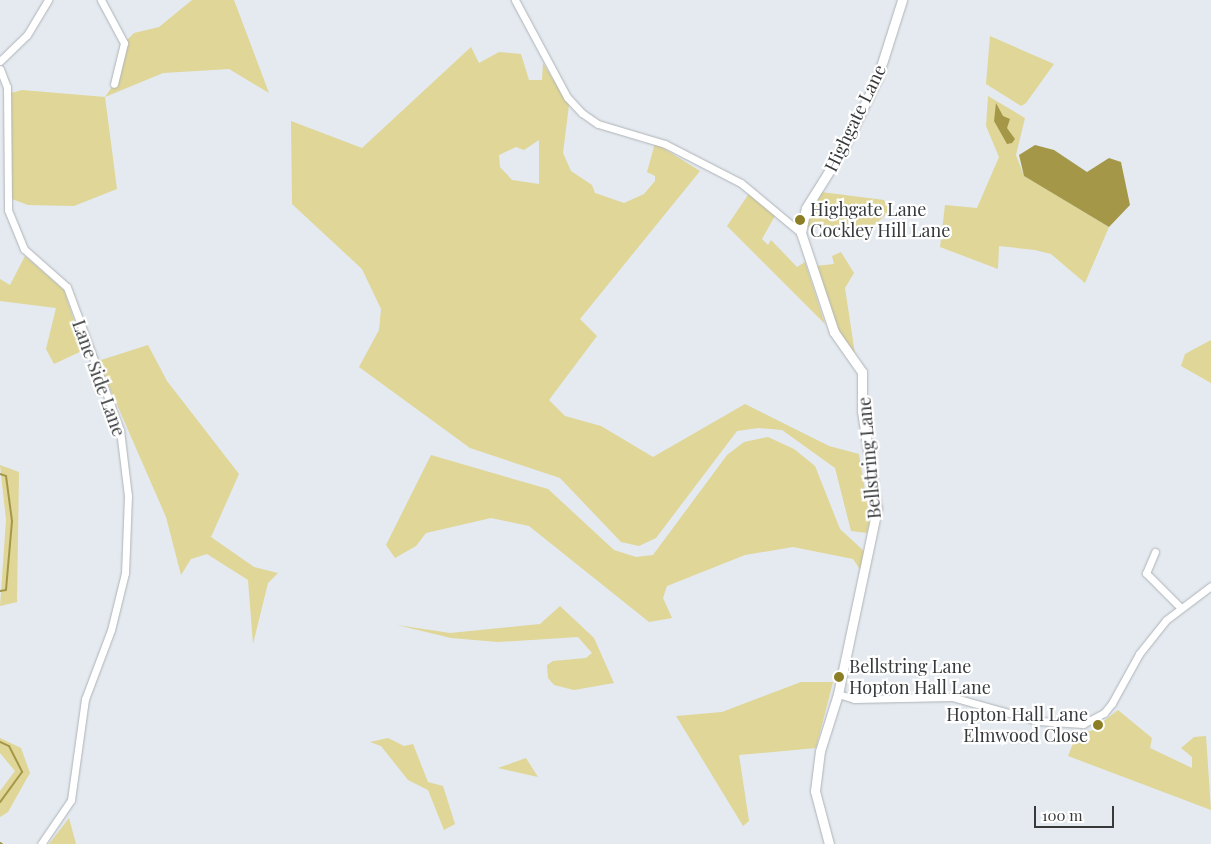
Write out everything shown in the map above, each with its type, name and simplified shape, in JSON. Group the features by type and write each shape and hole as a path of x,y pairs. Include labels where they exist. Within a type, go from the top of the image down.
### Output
{"main road":[{"name":"Highgate Lane","path":"801,233 806,208 843,149 877,79 902,0"},
{"name":"Bellstring Lane","path":"801,233 834,332 862,372 862,411 877,509 838,694 820,751 815,791 829,844"}],"street":[{"path":"0,60 26,35 48,0"},
{"path":"514,0 567,97 582,113 598,124 665,144 741,183 801,233"},
{"path":"105,1 124,43 114,84"},
{"name":"Lane Side Lane","path":"0,70 7,87 8,210 24,249 67,287 120,430 128,496 125,572 111,630 85,699 71,800 41,844"},
{"path":"1155,552 1146,573 1180,607"},
{"path":"838,694 854,699 952,697 1036,721 1083,724 1104,713 1139,654 1180,607 1211,586"}],"shaded area":[{"path":"192,0 234,0 269,93 229,69 163,73 105,97 114,84 120,47 134,33 159,27"},
{"path":"990,36 1054,64 1026,103 1021,106 986,84"},
{"path":"471,47 479,63 499,52 521,54 529,80 542,80 543,63 569,105 563,153 571,171 592,185 595,193 624,203 644,194 655,181 655,176 647,172 655,143 700,171 580,319 597,336 549,400 565,416 601,426 653,457 745,404 829,446 859,454 870,520 867,533 851,531 835,468 782,430 758,428 737,431 656,538 639,546 621,542 560,478 470,448 359,367 379,330 381,309 362,269 292,204 291,121 362,148","holes":["539,140 539,184 512,180 500,167 499,155 516,147 524,150"]},
{"path":"22,90 105,97 117,189 74,206 28,205 12,199 11,93"},
{"path":"988,96 1025,118 1016,155 1024,176 1109,227 1085,283 1051,254 1035,250 999,246 998,269 940,247 945,205 977,208 999,157 986,126"},
{"path":"996,103 1003,116 1010,119 1007,128 1015,139 1012,143 1007,144 994,121"},
{"path":"1035,145 1054,150 1087,172 1109,158 1121,162 1130,205 1109,227 1024,176 1019,155"},
{"path":"750,192 776,214 762,239 768,245 771,240 797,267 805,262 825,324 727,226"},
{"path":"821,192 884,200 890,211 858,240 854,224 806,228"},
{"path":"841,252 854,273 845,288 855,354 838,329 815,266 834,264 832,256"},
{"path":"25,256 64,290 84,350 54,364 46,349 56,308 0,301 0,279 10,285"},
{"path":"1211,340 1211,383 1181,366 1185,354"},
{"path":"148,345 167,381 239,474 211,537 254,567 278,573 268,583 253,644 248,580 207,554 191,559 181,575 166,517 98,361"},
{"path":"768,437 794,449 815,466 840,529 865,552 861,571 853,559 793,547 745,555 667,586 663,598 672,618 649,622 529,526 491,518 426,533 416,546 395,558 386,545 431,455 548,489 614,550 636,557 653,555 727,455 744,442"},
{"path":"0,465 19,472 17,602 0,606 6,520"},
{"path":"560,606 594,638 614,683 574,690 554,685 548,678 547,665 553,661 586,658 592,653 578,637 498,642 451,638 397,625 450,633 540,624"},
{"path":"801,682 833,682 816,748 739,755 749,821 743,826 676,716 722,712"},
{"path":"1118,710 1152,738 1150,748 1192,768 1192,757 1181,748 1194,737 1206,736 1211,810 1068,756 1078,731 1091,731"},
{"path":"0,738 21,748 30,773 8,812 0,817 0,791 15,771 0,753"},
{"path":"388,738 404,746 413,744 428,782 443,786 455,824 444,830 428,790 408,780 381,746 370,742"},
{"path":"526,758 538,777 498,768"},
{"path":"69,818 76,844 49,844"}],"waterway":[{"path":"0,474 6,476 12,521 6,590 0,591"},
{"path":"0,742 9,746 22,772 0,802"}],"place":[{"name":"Highgate Lane Cockley Hill Lane","path":"800,220"},
{"name":"Bellstring Lane Hopton Hall Lane","path":"839,677"},
{"name":"Hopton Hall Lane Elmwood Close","path":"1098,725"}]}
